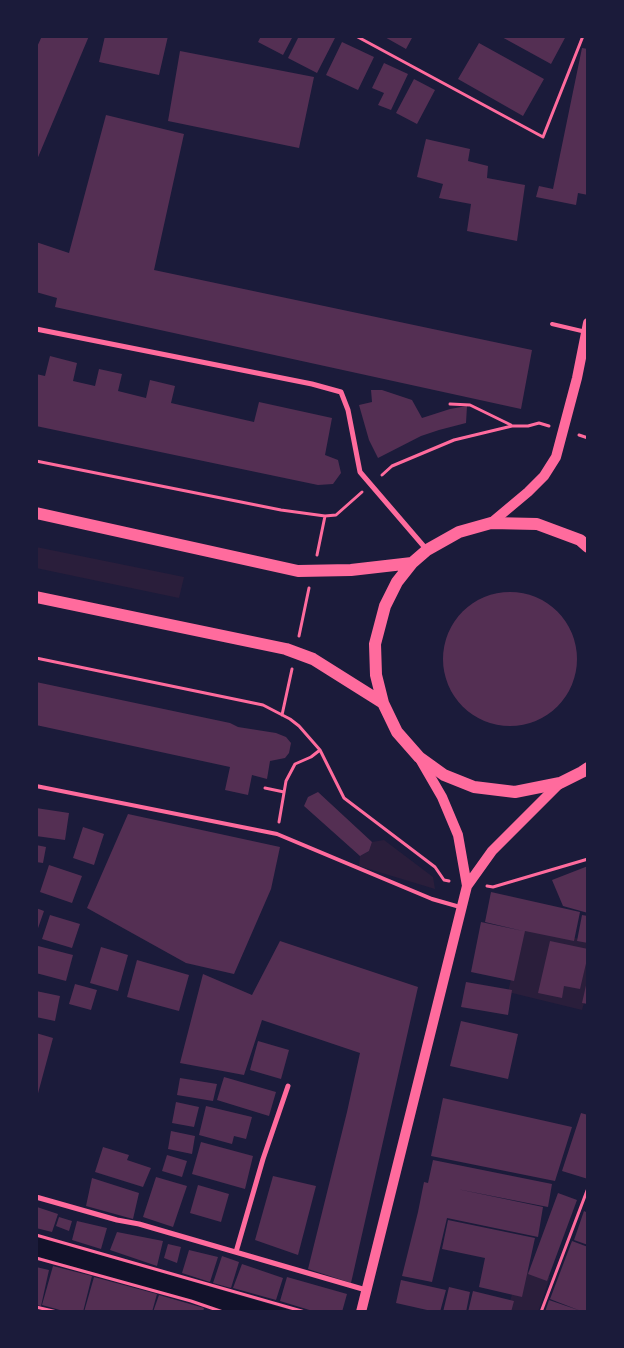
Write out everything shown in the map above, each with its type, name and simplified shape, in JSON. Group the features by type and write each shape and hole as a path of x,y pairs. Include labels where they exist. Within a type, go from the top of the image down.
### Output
{"main road":[{"path":"491,523 544,476 556,457 587,327"},
{"path":"36,513 298,571 351,570 412,563"},
{"path":"467,886 458,835 442,797 419,757 397,732 383,703 376,675 375,644 385,606 397,582 412,563 427,550 459,532 491,523 537,524 580,540 588,547"},
{"path":"36,597 273,646 296,653 313,659 383,703"},
{"path":"419,757 444,775 474,788 515,792 560,783 588,768"},
{"path":"361,1312 467,886 492,851 560,783"}],"street":[{"path":"36,329 312,384 341,392 348,410 360,472 427,550"},
{"path":"236,1252 263,1159 288,1086"},
{"path":"36,1197 117,1220 139,1224 366,1290"}],"lane":[{"path":"552,324 587,327"},
{"path":"36,786 277,834 432,899 462,907"}],"path":[{"path":"356,36 543,137 583,37"},
{"path":"450,404 470,405 512,426"},
{"path":"36,461 281,510 325,516 336,515 392,466 454,440 512,426 528,426 539,423"},
{"path":"282,715 325,516"},
{"path":"36,658 263,705 290,719 299,726 320,750 344,798 435,867 444,880"},
{"path":"277,834 286,781 295,764 311,757 320,750"},
{"path":"265,788 284,792"},
{"path":"493,887 588,858"},
{"path":"541,1312 588,1188"},
{"path":"36,1235 305,1312"},
{"path":"36,1258 191,1301 223,1312"},
{"path":"36,1307 57,1312"}],"shaded area":[{"path":"36,547 184,577 179,598 36,568"},
{"path":"384,840 433,877 435,889 359,866 360,856 369,851 372,842"},
{"path":"524,926 588,941 588,989 582,1010 508,992"},
{"path":"36,1236 296,1312 229,1312 36,1256"},
{"path":"519,1269 550,1277 538,1312 507,1312"}],"building":[{"path":"42,36 89,36 36,162 36,49"},
{"path":"105,36 168,36 159,75 99,62"},
{"path":"261,36 293,36 283,55 258,42"},
{"path":"299,36 336,36 317,73 288,58"},
{"path":"383,36 413,36 406,49"},
{"path":"500,36 566,36 551,64"},
{"path":"342,42 374,57 358,90 326,75"},
{"path":"479,43 544,79 523,116 458,79"},
{"path":"582,48 588,49 588,195 578,193 576,205 536,197 539,186 553,189"},
{"path":"180,51 314,77 299,148 168,121"},
{"path":"384,63 408,74 391,110 378,105 384,93 372,88"},
{"path":"414,79 435,90 417,124 396,113"},
{"path":"106,115 184,134 154,270 532,350 521,409 55,307 57,298 36,292 36,242 69,253"},
{"path":"426,139 470,149 468,161 488,166 487,178 525,185 517,241 467,231 471,204 439,198 443,184 417,177"},
{"path":"50,356 77,363 73,381 95,386 99,369 122,374 118,391 146,398 150,380 175,386 171,403 254,422 259,402 332,418 325,455 338,460 341,473 333,484 318,485 36,426 36,374 45,376"},
{"path":"371,390 382,390 412,400 422,418 467,406 466,423 421,436 378,458 369,440 359,405 372,402"},
{"path":"510,592 536,597 558,611 572,633 577,659 572,685 558,707 536,721 510,726 484,721 462,707 448,685 443,659 448,633 462,611 484,597"},
{"path":"36,682 230,723 238,727 276,733 286,737 291,743 289,753 285,758 270,761 267,779 252,775 248,795 225,790 230,767 36,725"},
{"path":"318,792 372,842 369,851 360,856 304,806 308,797"},
{"path":"36,808 69,813 65,840 36,836"},
{"path":"128,814 280,847 271,889 234,974 186,963 87,908"},
{"path":"83,827 104,834 94,865 73,858"},
{"path":"36,845 46,847 43,863 36,862"},
{"path":"49,865 82,876 72,903 40,892"},
{"path":"588,866 588,913 563,906 552,880"},
{"path":"491,892 580,912 574,941 525,931 514,981 471,972 481,922 523,931 485,922"},
{"path":"36,908 44,911 37,931 36,931"},
{"path":"50,915 80,924 72,948 42,939"},
{"path":"582,915 588,916 588,943 577,941"},
{"path":"280,941 418,987 351,1283 308,1269 360,1053 262,1020 244,1075 180,1063 203,974 252,995"},
{"path":"550,941 588,949 580,989 564,986 562,998 538,993"},
{"path":"38,946 73,955 66,981 36,973 36,952"},
{"path":"101,947 128,955 118,991 90,983"},
{"path":"137,960 189,975 179,1011 127,997"},
{"path":"588,981 588,1004 582,1003"},
{"path":"466,982 512,990 508,1015 461,1007"},
{"path":"75,984 97,990 91,1010 69,1004"},
{"path":"36,991 60,996 55,1021 36,1017"},
{"path":"461,1021 518,1034 508,1079 450,1066"},
{"path":"36,1033 53,1038 37,1097 36,1097"},
{"path":"258,1041 289,1050 281,1079 250,1070"},
{"path":"224,1077 276,1092 269,1116 217,1100"},
{"path":"180,1078 217,1084 213,1101 177,1095"},
{"path":"443,1098 572,1127 555,1181 431,1156"},
{"path":"176,1102 199,1107 194,1127 172,1123"},
{"path":"206,1106 252,1117 246,1139 234,1136 232,1144 199,1135"},
{"path":"581,1113 588,1115 588,1179 562,1171"},
{"path":"171,1131 195,1136 192,1154 168,1149"},
{"path":"201,1142 253,1156 245,1189 192,1174"},
{"path":"103,1147 129,1155 127,1160 151,1168 143,1187 95,1172"},
{"path":"167,1155 187,1161 182,1177 162,1171"},
{"path":"433,1160 552,1184 548,1207 457,1189 543,1207 538,1237 447,1218 432,1282 402,1276 424,1182 428,1183"},
{"path":"273,1176 316,1186 298,1255 255,1240"},
{"path":"156,1177 187,1186 173,1227 143,1217"},
{"path":"92,1178 139,1193 133,1219 86,1206"},
{"path":"198,1185 229,1194 221,1222 190,1213"},
{"path":"558,1193 577,1200 547,1281 528,1274"},
{"path":"37,1207 58,1214 52,1232 36,1228"},
{"path":"584,1211 588,1213 588,1245 574,1240"},
{"path":"59,1217 72,1221 69,1231 56,1226"},
{"path":"448,1220 535,1238 522,1297 479,1287 485,1258 442,1249"},
{"path":"77,1221 107,1228 101,1249 72,1240"},
{"path":"117,1232 163,1241 157,1266 110,1250"},
{"path":"572,1241 588,1247 588,1312 545,1312 549,1300 581,1311 550,1299"},
{"path":"168,1244 181,1247 177,1263 164,1258"},
{"path":"189,1250 218,1257 210,1282 182,1273"},
{"path":"222,1256 239,1262 231,1288 213,1283"},
{"path":"242,1264 283,1278 276,1300 233,1288"},
{"path":"53,1266 92,1276 83,1312 67,1312 42,1305"},
{"path":"36,1267 49,1270 41,1306 36,1305"},
{"path":"94,1277 157,1294 152,1312 84,1312"},
{"path":"287,1277 347,1294 342,1312 316,1312 280,1301"},
{"path":"401,1280 446,1290 440,1312 396,1303"},
{"path":"449,1287 470,1292 466,1312 443,1312"},
{"path":"473,1291 514,1301 511,1312 468,1312"},
{"path":"159,1295 204,1308 203,1312 153,1312"}]}
